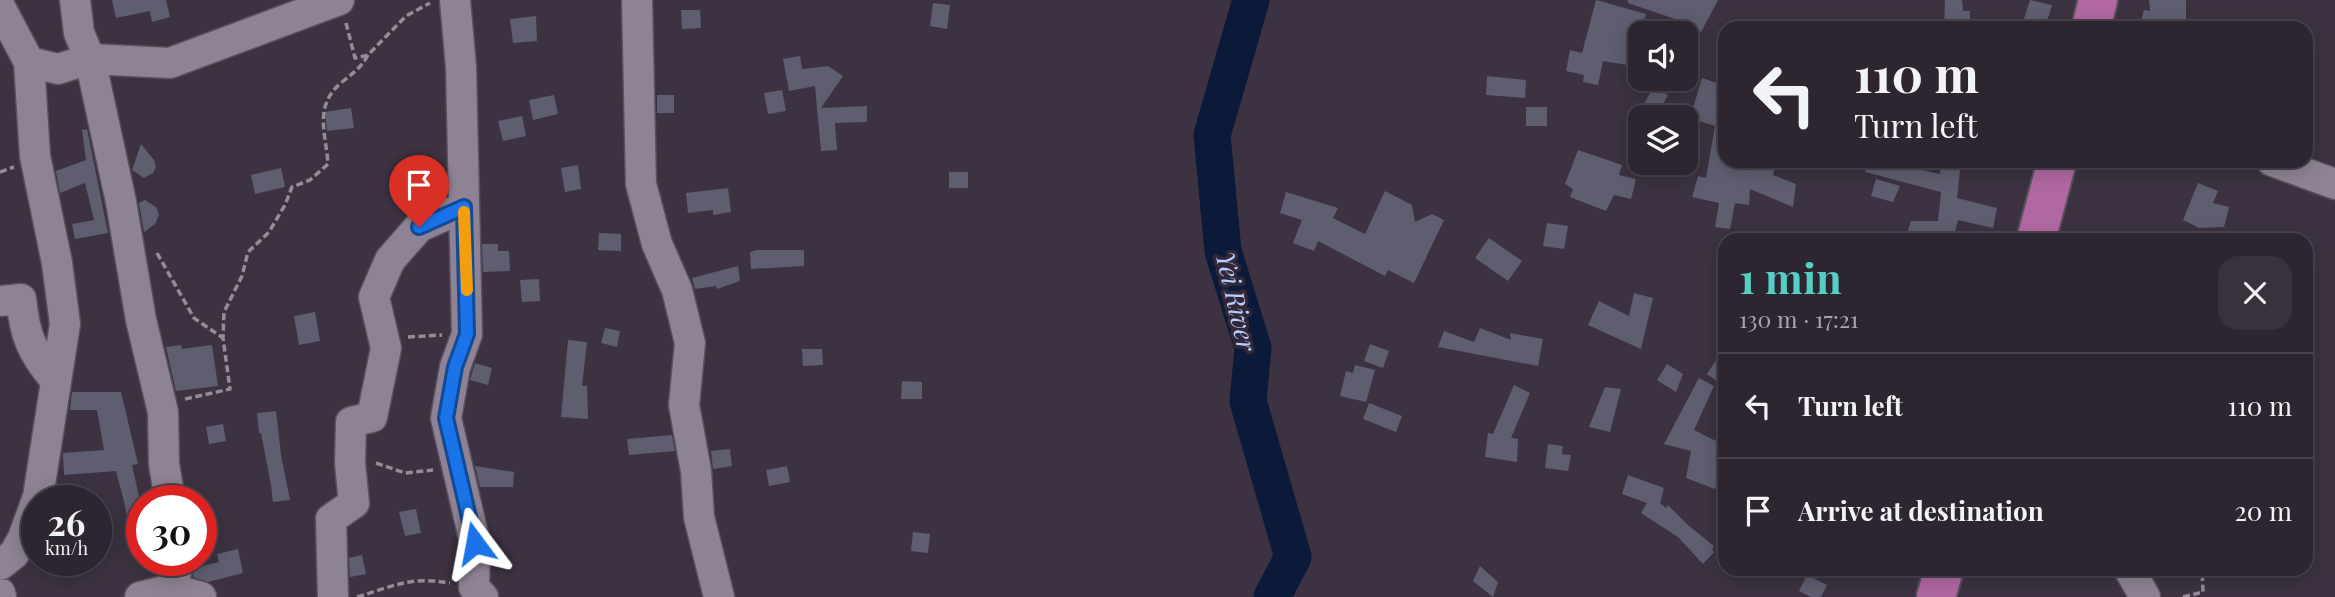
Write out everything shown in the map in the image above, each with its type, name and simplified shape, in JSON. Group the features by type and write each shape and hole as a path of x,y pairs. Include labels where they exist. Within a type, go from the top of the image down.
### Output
{"main road":[{"path":"2093,21 2098,0"},
{"path":"2038,233 2055,168"},
{"path":"1936,597 1942,576"}],"street":[{"path":"75,0 79,33 90,59 141,320 163,412 164,464 168,485"},
{"path":"637,0 641,184 657,244 677,290 690,343 684,405 696,471 699,517 719,597"},
{"path":"444,1 461,67 467,334 455,367 446,418 475,543 479,592"},
{"path":"29,62 58,69 90,59 170,63 342,6"},
{"path":"0,7 29,62 35,156 57,263 65,324 38,496 23,538 13,554 0,565"},
{"path":"32,105 58,69"},
{"path":"2291,168 2335,184"},
{"path":"333,597 331,519 354,503 350,463 351,422 372,416 386,348 374,298 390,260 419,227 464,207"},
{"path":"0,301 21,299 24,328 37,358 55,380"},
{"path":"2133,576 2145,597"},
{"path":"140,597 173,582 201,597"}],"path":[{"path":"163,412 189,397 230,389 223,338 224,312 242,276 248,252 269,232 292,187 310,180 328,164 322,119 327,98 360,68 406,16 444,1"},
{"path":"342,6 355,58 369,55"},
{"path":"125,228 147,234 194,318 223,338"},
{"path":"386,348 398,337 467,334"},
{"path":"350,463 374,462 405,473 436,470 456,461"},
{"path":"2183,597 2203,593 2202,576"},
{"path":"357,597 401,582 433,580 479,592"}],"building":[{"path":"112,0 166,0 170,17 152,22 150,11 116,18"},
{"path":"1596,0 1646,14 1644,21 1628,21 1628,65 1603,61 1598,85 1583,82 1584,75 1566,71 1570,50 1582,53"},
{"path":"1628,0 1718,0 1701,32 1698,31 1698,21 1681,21 1628,3"},
{"path":"1945,0 1962,0 1963,11 1970,11 1970,21 1944,21"},
{"path":"2030,0 2052,5 2047,21 2023,21"},
{"path":"2149,0 2186,0 2186,21 2141,21 2144,10 2150,11"},
{"path":"933,3 950,5 947,29 930,26"},
{"path":"681,10 700,10 701,28 682,29"},
{"path":"536,16 537,41 513,43 510,19"},
{"path":"800,56 802,69 828,66 843,76 821,108 867,106 867,122 835,123 837,150 821,151 815,86 789,91 783,59"},
{"path":"1487,76 1526,80 1525,98 1486,95"},
{"path":"1702,78 1718,83 1718,168 1774,168 1773,175 1796,184 1793,207 1750,189 1749,205 1735,203 1730,229 1715,227 1719,203 1692,197 1698,176 1706,178 1715,126 1698,121 1698,105 1694,105"},
{"path":"782,90 786,111 768,114 764,93"},
{"path":"1651,91 1660,91 1668,95 1663,105 1644,104"},
{"path":"554,95 558,114 533,120 529,100"},
{"path":"657,95 674,95 674,113 657,113"},
{"path":"1526,107 1547,107 1547,126 1526,126"},
{"path":"351,108 354,128 327,131 325,112"},
{"path":"522,116 526,136 503,141 498,121"},
{"path":"87,129 108,233 75,239 72,224 94,220 85,183 60,193 56,171 86,160 82,130"},
{"path":"141,144 154,160 156,167 153,173 144,178 132,170"},
{"path":"1578,150 1622,165 1619,175 1636,179 1631,199 1614,195 1606,211 1570,197 1573,189 1565,184"},
{"path":"578,165 581,189 565,192 561,168"},
{"path":"281,168 285,187 255,194 251,175"},
{"path":"1866,168 1912,168 1940,174 1940,168 1960,168 1957,198 1997,208 1993,228 1958,220 1955,233 1907,233 1911,221 1938,221 1941,192 1865,172"},
{"path":"949,172 968,172 968,188 949,188"},
{"path":"1876,179 1900,186 1893,202 1871,196"},
{"path":"2198,183 2218,191 2213,203 2229,207 2224,227 2199,228 2183,220"},
{"path":"728,188 731,212 713,215 713,210 688,213 686,193"},
{"path":"1385,191 1412,205 1415,222 1432,214 1444,220 1414,283 1388,270 1385,276 1318,241 1314,251 1293,243 1302,220 1280,213 1286,192 1338,208 1333,218 1365,234"},
{"path":"145,200 156,207 159,215 155,224 144,232 139,203"},
{"path":"1547,223 1568,226 1564,249 1543,246"},
{"path":"599,233 621,234 621,251 598,250"},
{"path":"1489,238 1522,261 1508,281 1475,258"},
{"path":"482,244 498,244 498,251 509,251 510,271 483,272"},
{"path":"804,250 804,266 751,269 750,252"},
{"path":"738,266 740,281 717,289 716,286 695,289 692,278"},
{"path":"539,279 540,301 522,302 520,280"},
{"path":"1634,293 1653,298 1641,349 1588,325 1599,301 1629,316"},
{"path":"315,312 320,341 299,345 294,316"},
{"path":"605,328 620,331 617,347 601,343"},
{"path":"1480,328 1511,340 1510,333 1543,339 1538,366 1438,347 1444,331 1474,342"},
{"path":"568,340 587,342 582,386 587,386 588,419 561,417"},
{"path":"1370,344 1389,351 1383,368 1364,361"},
{"path":"181,345 182,349 212,345 218,386 176,391 166,347"},
{"path":"802,349 822,349 823,365 803,366"},
{"path":"1718,357 1718,382 1707,374"},
{"path":"475,363 492,368 488,385 470,380"},
{"path":"1667,364 1683,374 1676,392 1657,380"},
{"path":"1355,365 1375,370 1366,402 1340,396 1346,371 1353,373"},
{"path":"1699,378 1714,386 1694,430 1718,442 1718,481 1715,489 1686,478 1691,451 1664,444"},
{"path":"902,381 922,382 922,399 901,399"},
{"path":"1514,385 1530,393 1511,438 1518,439 1517,462 1485,457 1488,433 1493,434"},
{"path":"1605,387 1621,389 1610,432 1589,427"},
{"path":"72,392 121,392 138,464 132,465 136,485 126,485 126,512 116,471 64,475 63,453 104,450 97,410 70,410"},
{"path":"1369,403 1402,416 1396,432 1363,419"},
{"path":"276,411 290,500 273,502 257,413"},
{"path":"223,424 226,441 209,444 206,427"},
{"path":"672,435 675,451 629,455 627,439"},
{"path":"1548,444 1563,446 1562,454 1571,455 1568,471 1545,468"},
{"path":"730,449 732,466 713,469 711,451"},
{"path":"475,466 514,472 513,487 480,487"},
{"path":"787,466 790,482 769,486 766,470"},
{"path":"1628,475 1664,488 1660,503 1666,508 1668,505 1714,546 1714,552 1703,564 1678,537 1641,513 1647,503 1622,494"},
{"path":"416,509 421,533 405,536 399,512"},
{"path":"913,532 930,534 928,553 911,551"},
{"path":"238,549 243,573 208,582 193,577 217,576 217,554"},
{"path":"362,555 366,574 350,577 349,558"},
{"path":"1480,566 1498,582 1493,597 1473,581"},
{"path":"1806,576 1827,585 1821,597 1811,597 1799,591"}],"waterway":[{"name":"Yei River","path":"1251,0 1212,135 1223,251 1253,348 1248,401 1293,557 1272,597"}],"slow traffic":[{"path":"464,212 467,290"}],"route":[{"path":"419,227 464,207 467,334 455,367 446,418 475,543"}]}
